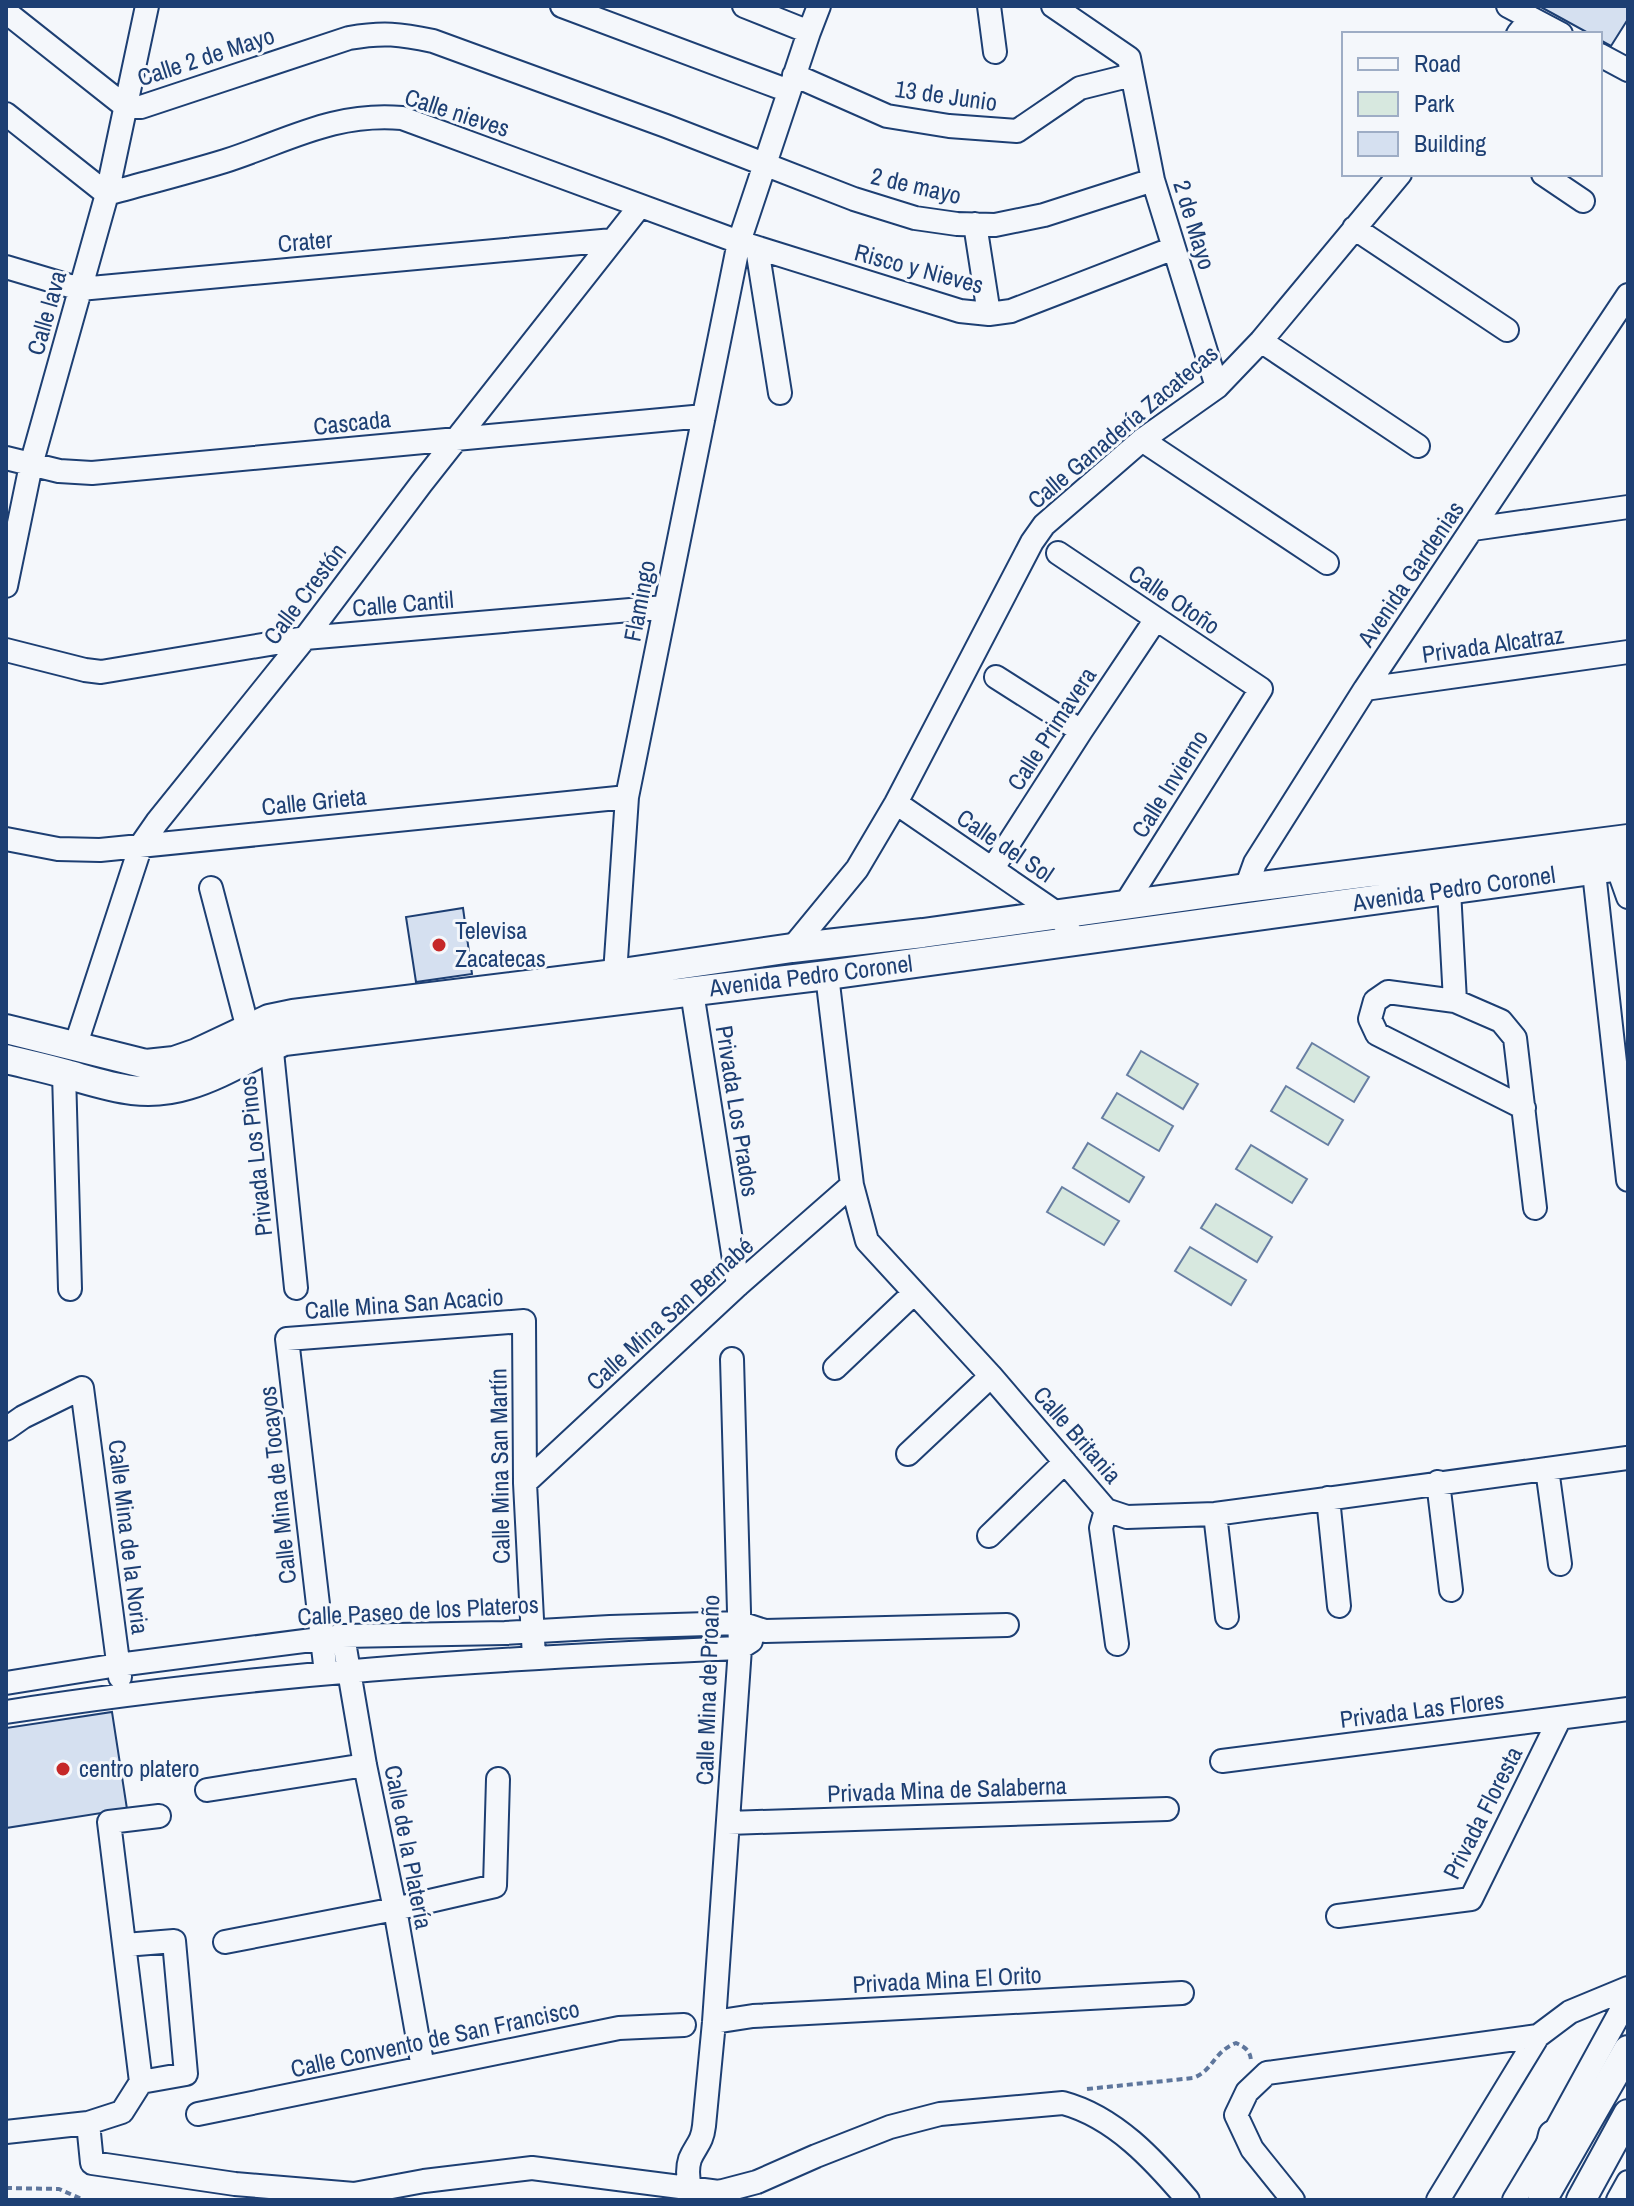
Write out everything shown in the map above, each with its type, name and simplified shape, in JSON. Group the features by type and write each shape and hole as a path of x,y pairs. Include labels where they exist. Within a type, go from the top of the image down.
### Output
{"main road":[{"name":"Avenida Pedro Coronel","path":"6,1059 120,1089 148,1092 170,1090 213,1075 284,1041 474,1005 615,974 1246,888 1612,854"},
{"name":"Avenida Pedro Coronel","path":"6,1029 146,1064 174,1061 259,1024 293,1014 692,992 1449,890 1612,854"},
{"path":"1539,2200 1628,2050"},
{"path":"1581,2200 1625,2124"},
{"path":"1539,2200 1553,2135"},
{"path":"1598,2170 1610,2200"}],"street":[{"name":"Calle lava","path":"6,586 31,465 107,194 147,6"},
{"name":"13 de Junio","path":"562,6 887,116 949,126 1017,131 1080,88 1132,75"},
{"path":"744,6 809,32"},
{"name":"Flamingo","path":"615,974 627,797 704,416 765,165 819,6"},
{"path":"989,6 995,52"},
{"path":"1053,6 1129,58 1132,75"},
{"path":"1508,6 1524,26 1552,32"},
{"name":"Calle 2 de Mayo","path":"6,12 126,107 141,107 349,38 397,33 433,41 765,165"},
{"path":"1602,56 1626,65"},
{"name":"2 de Mayo","path":"1132,75 1153,180 1217,387"},
{"path":"6,114 107,194"},
{"name":"Calle nieves","path":"107,194 227,160 320,126 352,118 402,118 748,245"},
{"name":"2 de mayo","path":"765,165 854,199 915,218 995,225 1044,215 1153,180"},
{"name":"Calle Ganadería Zacatecas","path":"792,948 857,869 896,803 1032,542 1044,525 1142,440 1217,387 1261,341 1398,176"},
{"path":"1546,176 1583,201"},
{"name":"Calle Crestón","path":"75,1047 141,845 640,206"},
{"path":"975,224 989,314"},
{"path":"1354,228 1507,330"},
{"name":"Crater","path":"6,267 80,289 613,240"},
{"path":"748,245 780,393"},
{"name":"Risco y Nieves","path":"748,245 960,311 989,314 1011,311 1174,248"},
{"name":"Avenida Gardenias","path":"1246,888 1255,863 1365,689 1624,306"},
{"path":"1261,341 1418,446"},
{"name":"Cascada","path":"6,458 59,471 92,473 704,416"},
{"path":"1142,440 1327,563"},
{"path":"1473,529 1628,507"},
{"name":"Calle Otoño","path":"1058,553 1261,689"},
{"name":"Calle Cantil","path":"6,650 101,672 305,638 665,607"},
{"name":"Calle Primavera","path":"993,868 1156,619"},
{"name":"Privada Alcatraz","path":"1365,689 1628,652"},
{"path":"996,677 1081,731"},
{"name":"Calle Invierno","path":"1124,906 1261,689"},
{"name":"Calle Grieta","path":"6,839 58,849 100,850 627,797"},
{"name":"Calle del Sol","path":"896,803 1058,914 1076,941"},
{"path":"1612,854 1628,897"},
{"path":"1612,854 1628,1180"},
{"name":"Privada Los Pinos","path":"211,888 270,1048 296,1288"},
{"path":"1449,890 1455,1001"},
{"name":"Calle Britania","path":"827,975 852,1185 867,1241 991,1376 1106,1510 1127,1517 1215,1514 1627,1458"},
{"name":"Privada Los Prados","path":"692,992 738,1285"},
{"path":"1524,1108 1377,1034 1370,1019 1375,1001 1388,992 1455,1001 1501,1021 1515,1038 1524,1108 1535,1208"},
{"path":"64,1073 70,1289"},
{"name":"Calle Mina San Bernabé","path":"525,1483 738,1285 852,1185"},
{"path":"835,1368 914,1293"},
{"name":"Calle Mina San Martín","path":"524,1321 525,1483 534,1658"},
{"name":"Calle Mina San Acacio","path":"287,1339 524,1321"},
{"name":"Calle Mina de Tocayos","path":"287,1339 332,1637"},
{"name":"Calle Mina de Proaño","path":"690,2188 690,2159 702,2139 704,2126 714,2022 740,1648 732,1359"},
{"path":"908,1454 991,1376"},
{"name":"Calle Mina de la Noria","path":"6,1429 23,1417 82,1388 122,1694"},
{"path":"989,1536 1065,1462"},
{"path":"1547,1469 1560,1564"},
{"path":"1438,1482 1451,1590"},
{"path":"1328,1498 1339,1606"},
{"path":"1106,1510 1101,1528 1117,1644"},
{"path":"1215,1514 1227,1617"},
{"name":"Calle Paseo de los Plateros","path":"6,1683 332,1637 740,1623 765,1631"},
{"path":"6,1712 122,1694 337,1672 740,1648 765,1631 1007,1625"},
{"name":"Calle de la Platería","path":"332,1637 337,1672 365,1765 423,2068"},
{"name":"Privada Las Flores","path":"1222,1761 1628,1709"},
{"name":"Privada Floresta","path":"1338,1916 1471,1899 1560,1718"},
{"path":"207,1790 365,1765"},
{"path":"225,1942 495,1886 498,1779"},
{"name":"Privada Mina de Salaberna","path":"728,1823 1167,1809"},
{"path":"6,2132 88,2123 122,2112 141,2082 109,1822 159,1816"},
{"path":"125,1945 174,1941 186,2074 141,2082"},
{"path":"1438,2200 1538,2036 1570,2012 1628,1988"},
{"name":"Privada Mina El Orito","path":"714,2022 753,2016 1182,1993"},
{"path":"1514,2200 1628,1998"},
{"name":"Calle Convento de San Francisco","path":"198,2114 619,2028 684,2025"},
{"path":"1293,2200 1252,2149 1236,2115 1247,2092 1267,2073 1538,2036"},
{"path":"88,2123 92,2163 235,2184 354,2194 424,2181 532,2168 719,2192 757,2182 890,2127 940,2114 1063,2103 1098,2117 1132,2142 1188,2200"},
{"path":"1618,2200 1628,2182"}],"path":[{"path":"1079,2107 1087,2088 1193,2078 1204,2074 1220,2051 1236,2043 1246,2047 1251,2055 1251,2064 1246,2069"},
{"path":"6,2188 59,2189 84,2200"}],"green space":[{"path":"1312,1043 1369,1077 1354,1102 1297,1068"},
{"path":"1141,1051 1198,1084 1183,1109 1127,1075"},
{"path":"1286,1086 1343,1120 1328,1145 1271,1111"},
{"path":"1117,1093 1173,1126 1159,1151 1102,1118"},
{"path":"1088,1143 1144,1177 1129,1202 1073,1168"},
{"path":"1251,1145 1307,1179 1292,1203 1236,1169"},
{"path":"1062,1187 1119,1221 1104,1245 1047,1212"},
{"path":"1216,1204 1272,1237 1257,1262 1201,1228"},
{"path":"1190,1247 1246,1280 1231,1305 1175,1271"}],"building":[{"path":"1539,6 1628,6 1628,19 1611,46 1602,41 1602,32 1586,32"},
{"name":"Televisa Zacatecas","path":"463,908 472,974 416,982 406,917"},
{"name":"centro platero","path":"112,1712 127,1809 6,1828 6,1728"}],"place":[{"name":"Televisa Zacatecas","path":"439,945"},
{"name":"centro platero","path":"63,1769"}]}
